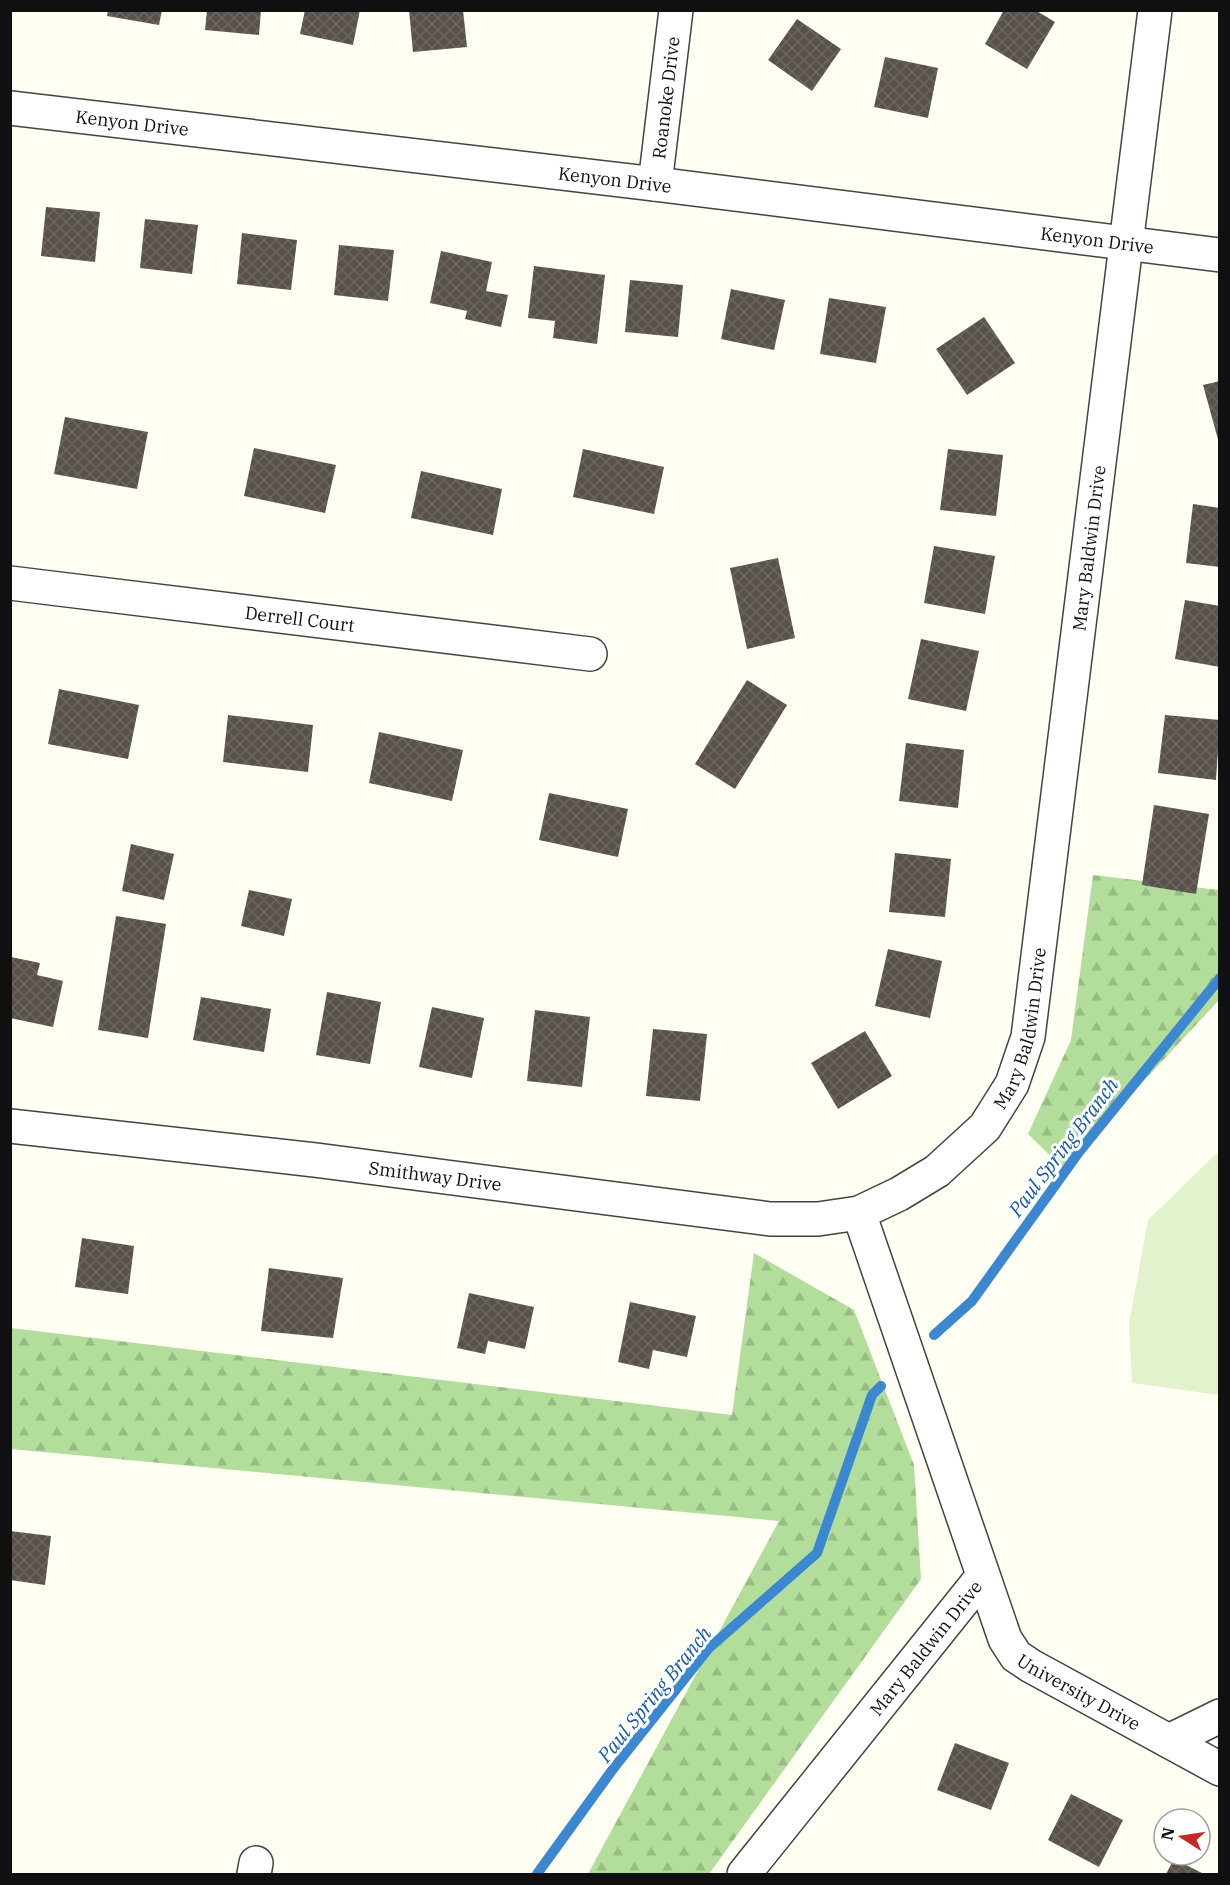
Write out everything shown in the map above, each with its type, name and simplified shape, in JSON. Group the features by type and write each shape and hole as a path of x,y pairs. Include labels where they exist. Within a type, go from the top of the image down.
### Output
{"street":[{"name":"Roanoke Drive","path":"655,184 676,10"},
{"name":"Mary Baldwin Drive","path":"744,1875 983,1576 859,1213 899,1194 937,1171 985,1126 1012,1084 1029,1037 1155,10"},
{"name":"Kenyon Drive","path":"10,108 655,184 1220,255"},
{"name":"Derrell Court","path":"10,583 590,654"},
{"name":"Smithway Drive","path":"10,1126 315,1160 770,1219 819,1219 859,1213"},
{"name":"University Drive","path":"983,1576 1005,1640 1016,1656 1220,1769"},
{"path":"1169,1741 1220,1716"}],"green space":[{"path":"1093,875 1219,890 1219,1000 1063,1168 1028,1134 1071,1040"},
{"path":"1219,1151 1219,1395 1132,1383 1129,1324 1148,1220"},
{"path":"754,1253 854,1310 914,1465 921,1579 709,1874 588,1874 779,1521 11,1449 11,1328 732,1415"}],"building":[{"path":"108,10 162,10 159,25 107,16"},
{"path":"207,10 261,10 259,35 205,30"},
{"path":"305,10 360,10 353,45 300,34"},
{"path":"409,10 463,10 467,47 413,52"},
{"path":"1004,10 1035,10 1055,22 1027,69 985,44"},
{"path":"797,19 841,49 812,91 768,60"},
{"path":"885,57 938,68 928,118 874,107"},
{"path":"46,207 100,212 95,262 41,256"},
{"path":"145,219 198,225 192,274 140,268"},
{"path":"242,233 297,240 291,290 237,284"},
{"path":"339,245 394,250 388,301 334,295"},
{"path":"441,251 492,262 486,291 508,295 501,327 465,319 467,311 430,303"},
{"path":"534,266 605,275 597,344 553,338 555,321 528,318"},
{"path":"630,280 683,285 678,337 625,332"},
{"path":"731,289 785,300 774,350 721,339"},
{"path":"829,298 886,307 876,363 820,354"},
{"path":"984,317 1015,363 967,395 936,349"},
{"path":"1220,381 1220,443 1219,443 1203,385"},
{"path":"65,417 148,432 137,489 54,474"},
{"path":"254,448 336,465 325,513 244,496"},
{"path":"583,449 664,467 654,514 573,497"},
{"path":"948,449 1003,455 996,516 940,510"},
{"path":"421,471 502,489 493,535 411,518"},
{"path":"1193,504 1220,508 1220,567 1186,563"},
{"path":"934,546 995,556 985,614 924,603"},
{"path":"778,558 795,638 747,649 730,568"},
{"path":"1185,600 1220,606 1220,667 1175,659"},
{"path":"921,639 979,651 966,711 908,699"},
{"path":"747,680 787,705 735,789 695,764"},
{"path":"59,689 139,705 128,759 48,744"},
{"path":"228,715 313,725 308,772 223,762"},
{"path":"1165,715 1220,720 1216,780 1158,773"},
{"path":"379,732 463,750 452,801 369,783"},
{"path":"906,743 964,750 958,808 899,801"},
{"path":"549,793 628,809 618,857 539,840"},
{"path":"1154,805 1209,814 1196,894 1142,885"},
{"path":"131,844 174,854 164,900 122,891"},
{"path":"895,853 951,859 945,917 889,912"},
{"path":"249,890 292,899 284,936 241,926"},
{"path":"116,916 166,924 148,1038 98,1030"},
{"path":"888,949 942,961 930,1018 875,1006"},
{"path":"11,957 40,963 37,975 63,981 53,1027 10,1018"},
{"path":"327,992 381,1002 370,1064 316,1055"},
{"path":"201,997 271,1009 264,1052 193,1040"},
{"path":"432,1007 484,1018 472,1078 419,1067"},
{"path":"535,1010 590,1017 582,1087 527,1081"},
{"path":"653,1029 707,1034 700,1101 646,1096"},
{"path":"865,1031 892,1076 838,1109 811,1063"},
{"path":"82,1238 134,1246 128,1294 75,1287"},
{"path":"269,1268 343,1278 333,1338 261,1331"},
{"path":"469,1293 534,1307 525,1349 488,1341 485,1354 457,1348"},
{"path":"630,1302 696,1316 687,1357 653,1350 649,1369 618,1362"},
{"path":"10,1531 51,1536 45,1585 10,1580"},
{"path":"955,1743 1009,1763 991,1810 937,1790"},
{"path":"1071,1794 1123,1820 1099,1867 1048,1840"},
{"path":"1170,1867 1190,1867 1204,1874 1166,1874"}],"waterway":[{"name":"Paul Spring Branch","path":"934,1335 972,1301 1079,1152 1220,978"},
{"name":"Paul Spring Branch","path":"537,1874 613,1769 709,1648 817,1553 872,1395 881,1386"}]}
